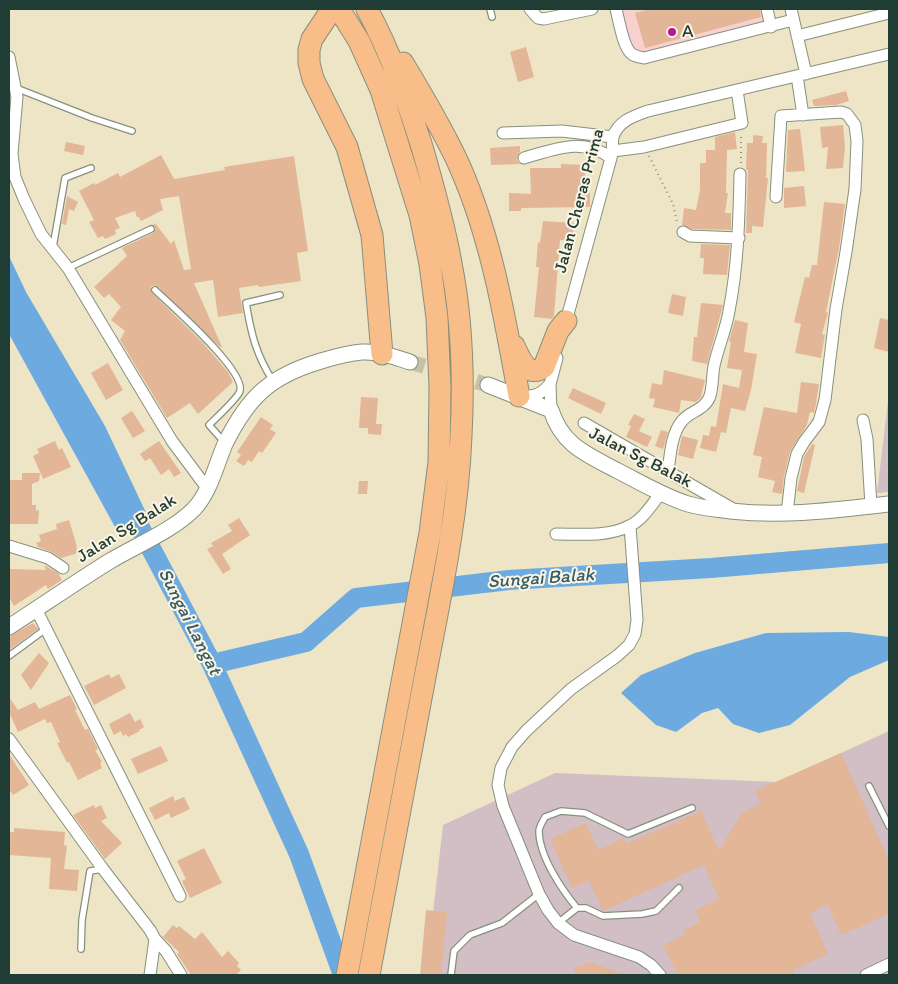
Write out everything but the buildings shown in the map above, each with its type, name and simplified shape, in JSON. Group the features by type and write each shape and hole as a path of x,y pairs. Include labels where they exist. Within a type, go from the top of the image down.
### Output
{"highway":[{"path":"332,9 312,39 309,50 309,63 312,78 347,148 372,235 382,354"},
{"path":"339,9 359,41 381,90 420,215 430,264 437,318 440,387 439,462 430,533 347,975"},
{"path":"367,9 380,34 416,129 431,179 451,262 459,316 461,400 461,436 452,535 369,975"},
{"path":"380,34 398,54 442,130 460,167 477,212 490,255 507,330 519,396"},
{"path":"507,330 524,366 528,370 540,370 544,366 558,331 566,322"}],"street":[{"path":"530,9 538,18 553,19 592,9"},
{"path":"616,9 627,47 631,54 644,58 771,27 792,15 797,36 803,111"},
{"path":"767,9 771,27"},
{"path":"797,36 889,12"},
{"name":"Jalan Cheras Prima","path":"552,410 550,384 612,155 614,137 619,125 632,116 737,90 801,79 889,54"},
{"path":"9,57 16,88 17,106 12,154 15,177 24,199 41,234 68,268 172,441 207,488"},
{"path":"524,158 556,149 580,146 592,147 612,155 741,119 737,90"},
{"path":"776,198 782,116 803,111 842,112 847,114 855,125 857,141 855,189 836,309 825,400 819,422 797,454 787,514"},
{"path":"503,133 562,131 614,137"},
{"path":"668,472 672,446 681,422 690,414 702,408 709,399 714,367 726,330 739,238 740,174"},
{"path":"683,232 690,236 739,238"},
{"name":"Jalan Sg Balak","path":"9,627 109,562 175,524 194,508 207,488 226,444 242,414 251,402 273,381 306,365 346,354 363,352 382,354 410,362"},
{"path":"519,396 531,397 538,395 550,384"},
{"path":"488,385 552,410"},
{"name":"Jalan Sg Balak","path":"552,410 563,435 577,448 661,492 690,504 739,512 787,514 889,504"},
{"path":"863,420 867,439 871,506"},
{"path":"584,423 739,512"},
{"path":"556,534 607,533 630,526 646,513 661,492"},
{"path":"630,526 637,620 635,634 629,645 617,656 571,689 526,730 512,748 501,768 498,785 503,806 539,894 558,923 574,935 639,957 651,965 660,975"},
{"path":"9,546 48,558 63,568"},
{"path":"36,609 180,896"},
{"path":"9,739 155,940 166,951 181,975"},
{"path":"150,975 155,940"},
{"path":"866,975 889,964"}],"lane":[{"path":"490,9 492,17"},
{"path":"16,88 92,118 132,131"},
{"path":"53,249 66,178 91,168"},
{"path":"68,268 151,229"},
{"path":"155,290 196,328 233,370 240,382 240,392 209,425 226,444"},
{"path":"273,381 261,363 251,333 246,303 280,295"},
{"path":"9,656 47,628"},
{"path":"869,786 889,826"},
{"path":"577,908 567,895 542,849 539,830 544,817 561,811 585,814 628,834 692,808"},
{"path":"81,950 82,920 90,871 103,869"},
{"path":"558,923 577,908 586,908 603,916 656,912 679,888"},
{"path":"451,975 454,951 470,935 502,923 539,894"}],"path":[{"path":"740,174 741,119"},
{"path":"644,147 667,192 679,227 683,232"}],"shaded area":[{"name":"A","path":"621,9 762,9 766,23 644,54 632,48"},
{"path":"889,393 889,492 877,493"},
{"path":"889,731 889,975 426,975 443,825 555,773 778,782"}],"water":[{"path":"9,256 26,292 105,426 150,521 121,538 9,334"},
{"path":"849,632 889,637 889,660 850,677 790,725 759,733 733,724 718,708 702,713 676,732 656,725 621,693 641,675 695,653 766,633"}],"waterway":[{"name":"Sungai Langat","path":"128,505 212,664 299,854 343,975"},
{"name":"Sungai Balak","path":"212,664 306,642 356,598 509,580 711,568 889,553"}],"tunnel":[{"path":"410,362 488,385"}],"place":[{"name":"A","path":"672,32"}]}
